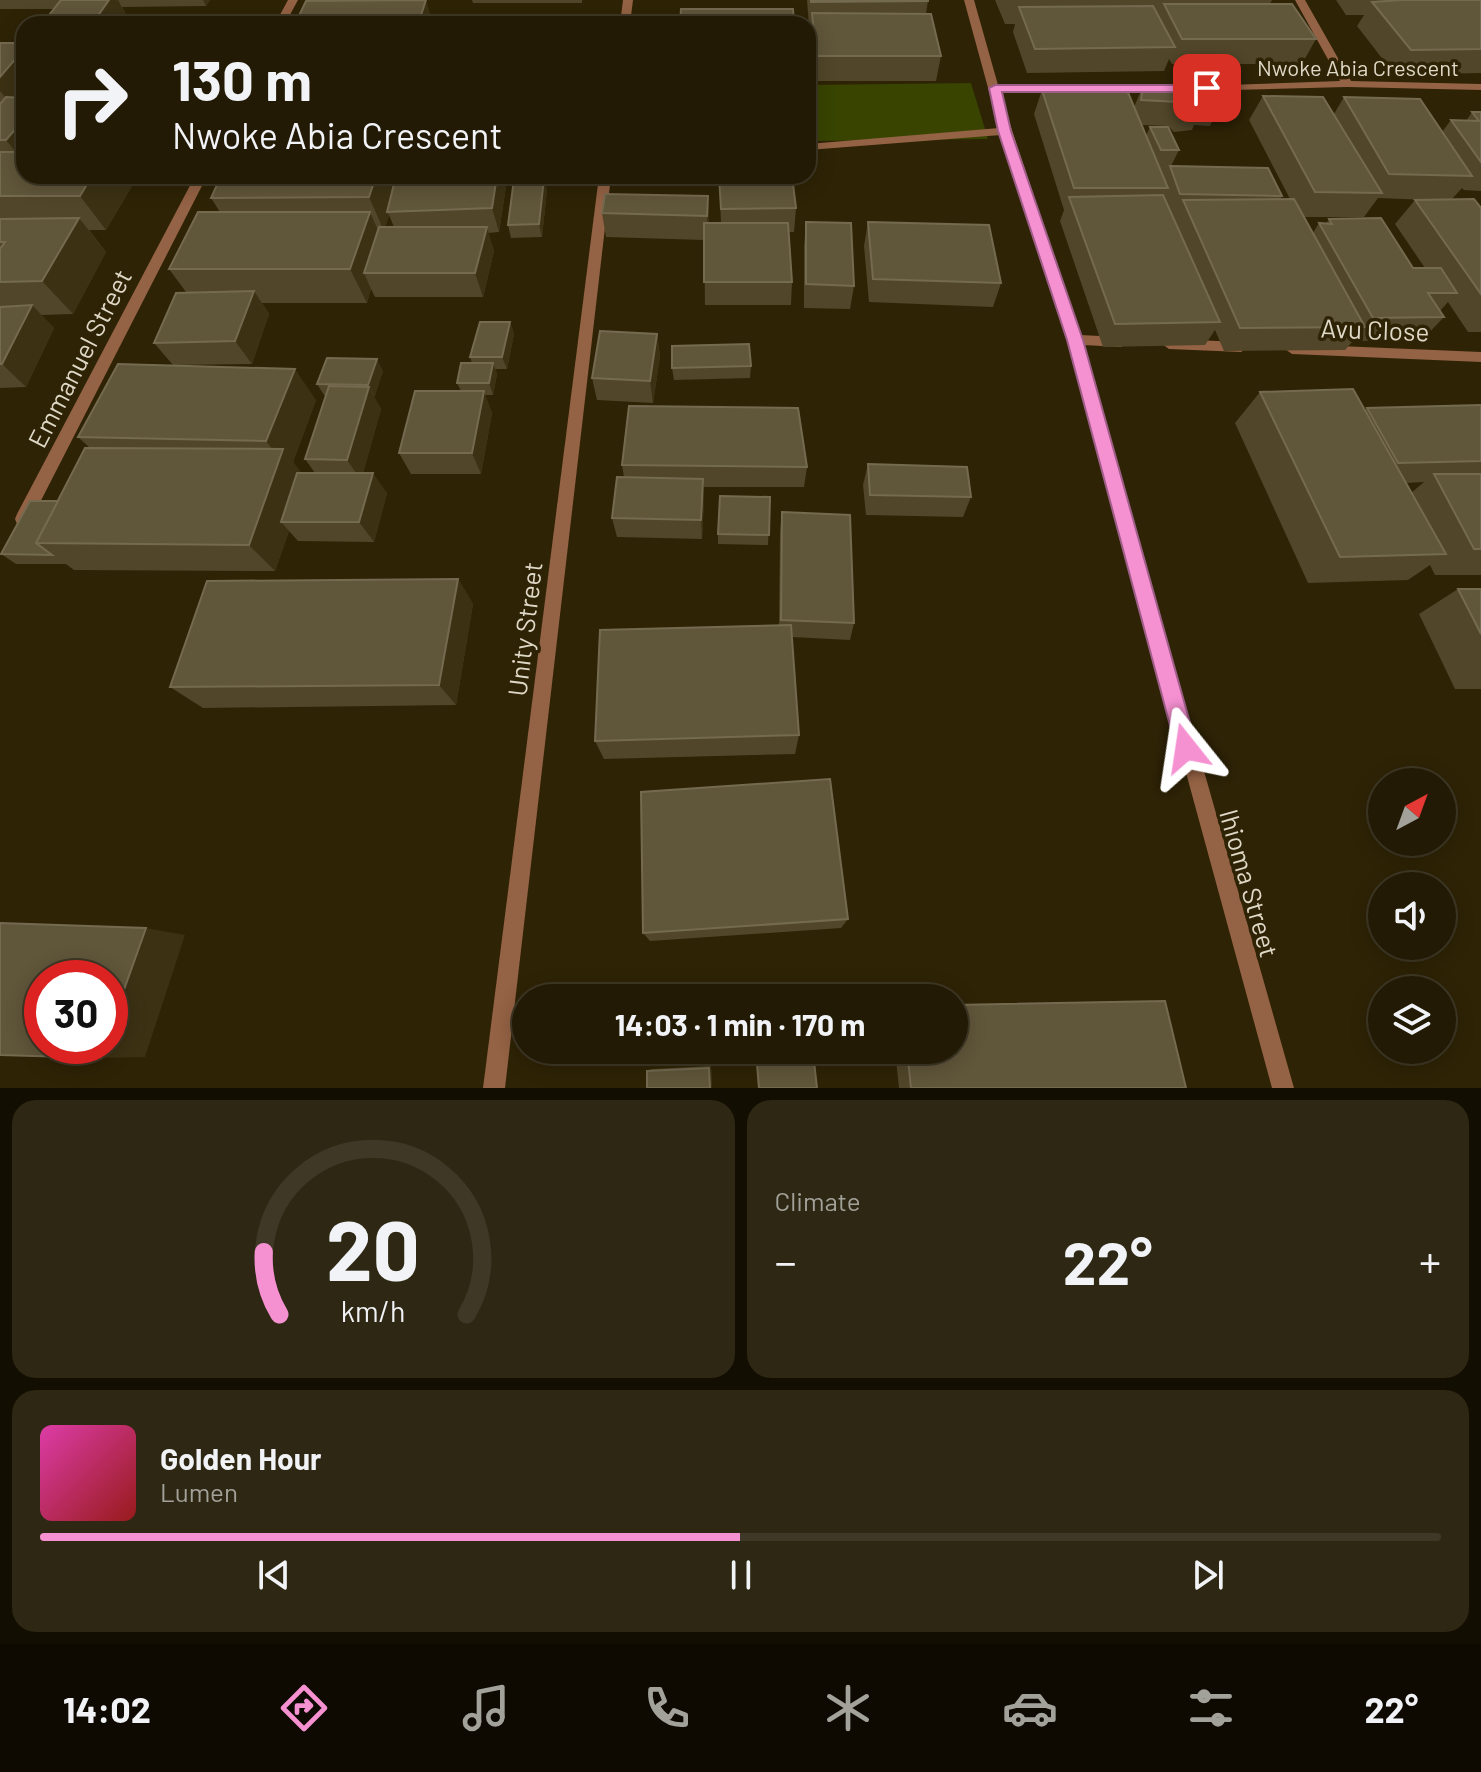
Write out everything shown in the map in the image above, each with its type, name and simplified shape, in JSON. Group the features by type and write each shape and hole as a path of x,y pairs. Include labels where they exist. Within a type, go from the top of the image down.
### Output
{"street":[{"name":"Ihioma Street","path":"969,0 1005,131 1075,340 1283,1088"},
{"path":"1300,0 1347,84"},
{"name":"Nwoke Abia Crescent","path":"995,88 1151,90 1347,84 1481,87"},
{"path":"816,146 1005,131"},
{"name":"Emmanuel Street","path":"14,535 197,184"},
{"name":"Unity Street","path":"494,1088 604,184"},
{"path":"1075,340 1137,343"},
{"path":"1153,344 1262,348"},
{"name":"Avu Close","path":"1278,349 1481,357"}],"green space":[{"path":"971,83 988,139 816,141 816,85"}],"building":[{"path":"61,0 109,0 98,16 48,16"},
{"path":"426,0 421,16 299,16 306,1"},
{"path":"928,0 928,1 811,2"},
{"path":"1481,0 1481,49 1411,50 1372,2"},
{"path":"1164,4 1292,4 1316,39 1182,39"},
{"path":"1153,6 1175,47 1035,49 1019,7"},
{"path":"681,9 793,9 793,16 681,16"},
{"path":"812,13 931,14 941,56 816,56 816,16"},
{"path":"0,43 16,43 16,58 0,77"},
{"path":"1143,86 1215,87 1222,101 1206,101 1204,106 1185,107 1179,102 1141,100"},
{"path":"1042,90 1127,90 1168,188 1074,188"},
{"path":"1263,96 1323,97 1382,193 1315,192"},
{"path":"6,97 16,98 16,128 6,140 0,140 0,104"},
{"path":"1344,97 1420,99 1472,176 1389,174"},
{"path":"1472,112 1481,112 1481,162 1451,120 1479,121"},
{"path":"1150,127 1168,127 1179,150 1161,150"},
{"path":"0,152 16,152 16,184 87,184 80,196 0,196"},
{"path":"1170,166 1268,168 1282,196 1180,194"},
{"path":"217,184 373,184 369,197 211,198"},
{"path":"394,184 496,184 492,208 387,212"},
{"path":"513,184 543,184 539,224 508,225"},
{"path":"719,184 793,184 796,208 721,209"},
{"path":"605,194 708,196 707,216 602,213"},
{"path":"1163,195 1220,322 1115,324 1069,197"},
{"path":"1294,199 1365,327 1240,328 1183,200"},
{"path":"1474,199 1481,208 1481,294 1415,200"},
{"path":"198,212 370,212 350,269 169,269"},
{"path":"79,218 42,281 0,282 0,249 5,242 0,242 0,219"},
{"path":"1381,218 1413,268 1441,268 1457,293 1428,293 1444,317 1373,318 1319,223 1332,224 1329,219"},
{"path":"806,222 851,223 854,286 806,284"},
{"path":"868,222 989,225 1001,283 873,279"},
{"path":"704,223 788,223 792,282 704,282"},
{"path":"379,227 487,227 475,273 364,273"},
{"path":"254,291 235,341 154,343 176,293"},
{"path":"32,305 2,364 0,364 0,307"},
{"path":"480,322 510,322 502,357 470,357"},
{"path":"600,331 657,334 650,381 592,378"},
{"path":"749,344 751,366 672,368 672,346"},
{"path":"327,358 377,359 368,385 317,384"},
{"path":"461,363 493,363 489,383 457,383"},
{"path":"118,364 295,369 266,441 78,437"},
{"path":"329,386 369,387 347,460 305,459"},
{"path":"1353,389 1446,554 1340,557 1260,392"},
{"path":"415,391 484,391 472,453 399,453"},
{"path":"1481,405 1481,461 1398,463 1367,408"},
{"path":"629,406 798,408 807,467 622,465"},
{"path":"85,448 283,449 249,545 36,543"},
{"path":"868,464 967,467 971,497 870,495"},
{"path":"297,473 373,473 359,522 281,522"},
{"path":"1434,474 1481,474 1481,549 1474,549"},
{"path":"617,477 703,479 701,520 612,518"},
{"path":"720,496 770,497 769,535 718,534"},
{"path":"30,501 58,501 36,543 52,555 1,554"},
{"path":"782,512 850,515 854,623 781,620"},
{"path":"458,579 439,685 170,687 207,581"},
{"path":"1458,589 1481,589 1481,634"},
{"path":"791,625 799,735 595,741 600,630"},
{"path":"830,779 848,919 643,933 641,792"},
{"path":"0,923 146,928 128,978 128,960 24,960 24,1056 0,1055"},
{"path":"1165,1001 1186,1088 911,1088 908,1064 968,1064 968,1005"},
{"path":"757,1064 814,1064 817,1088 759,1088"},
{"path":"709,1068 710,1088 647,1088 647,1071"}],"route":[{"path":"1186,748 1075,340 1005,131 995,88 1207,88"}]}
